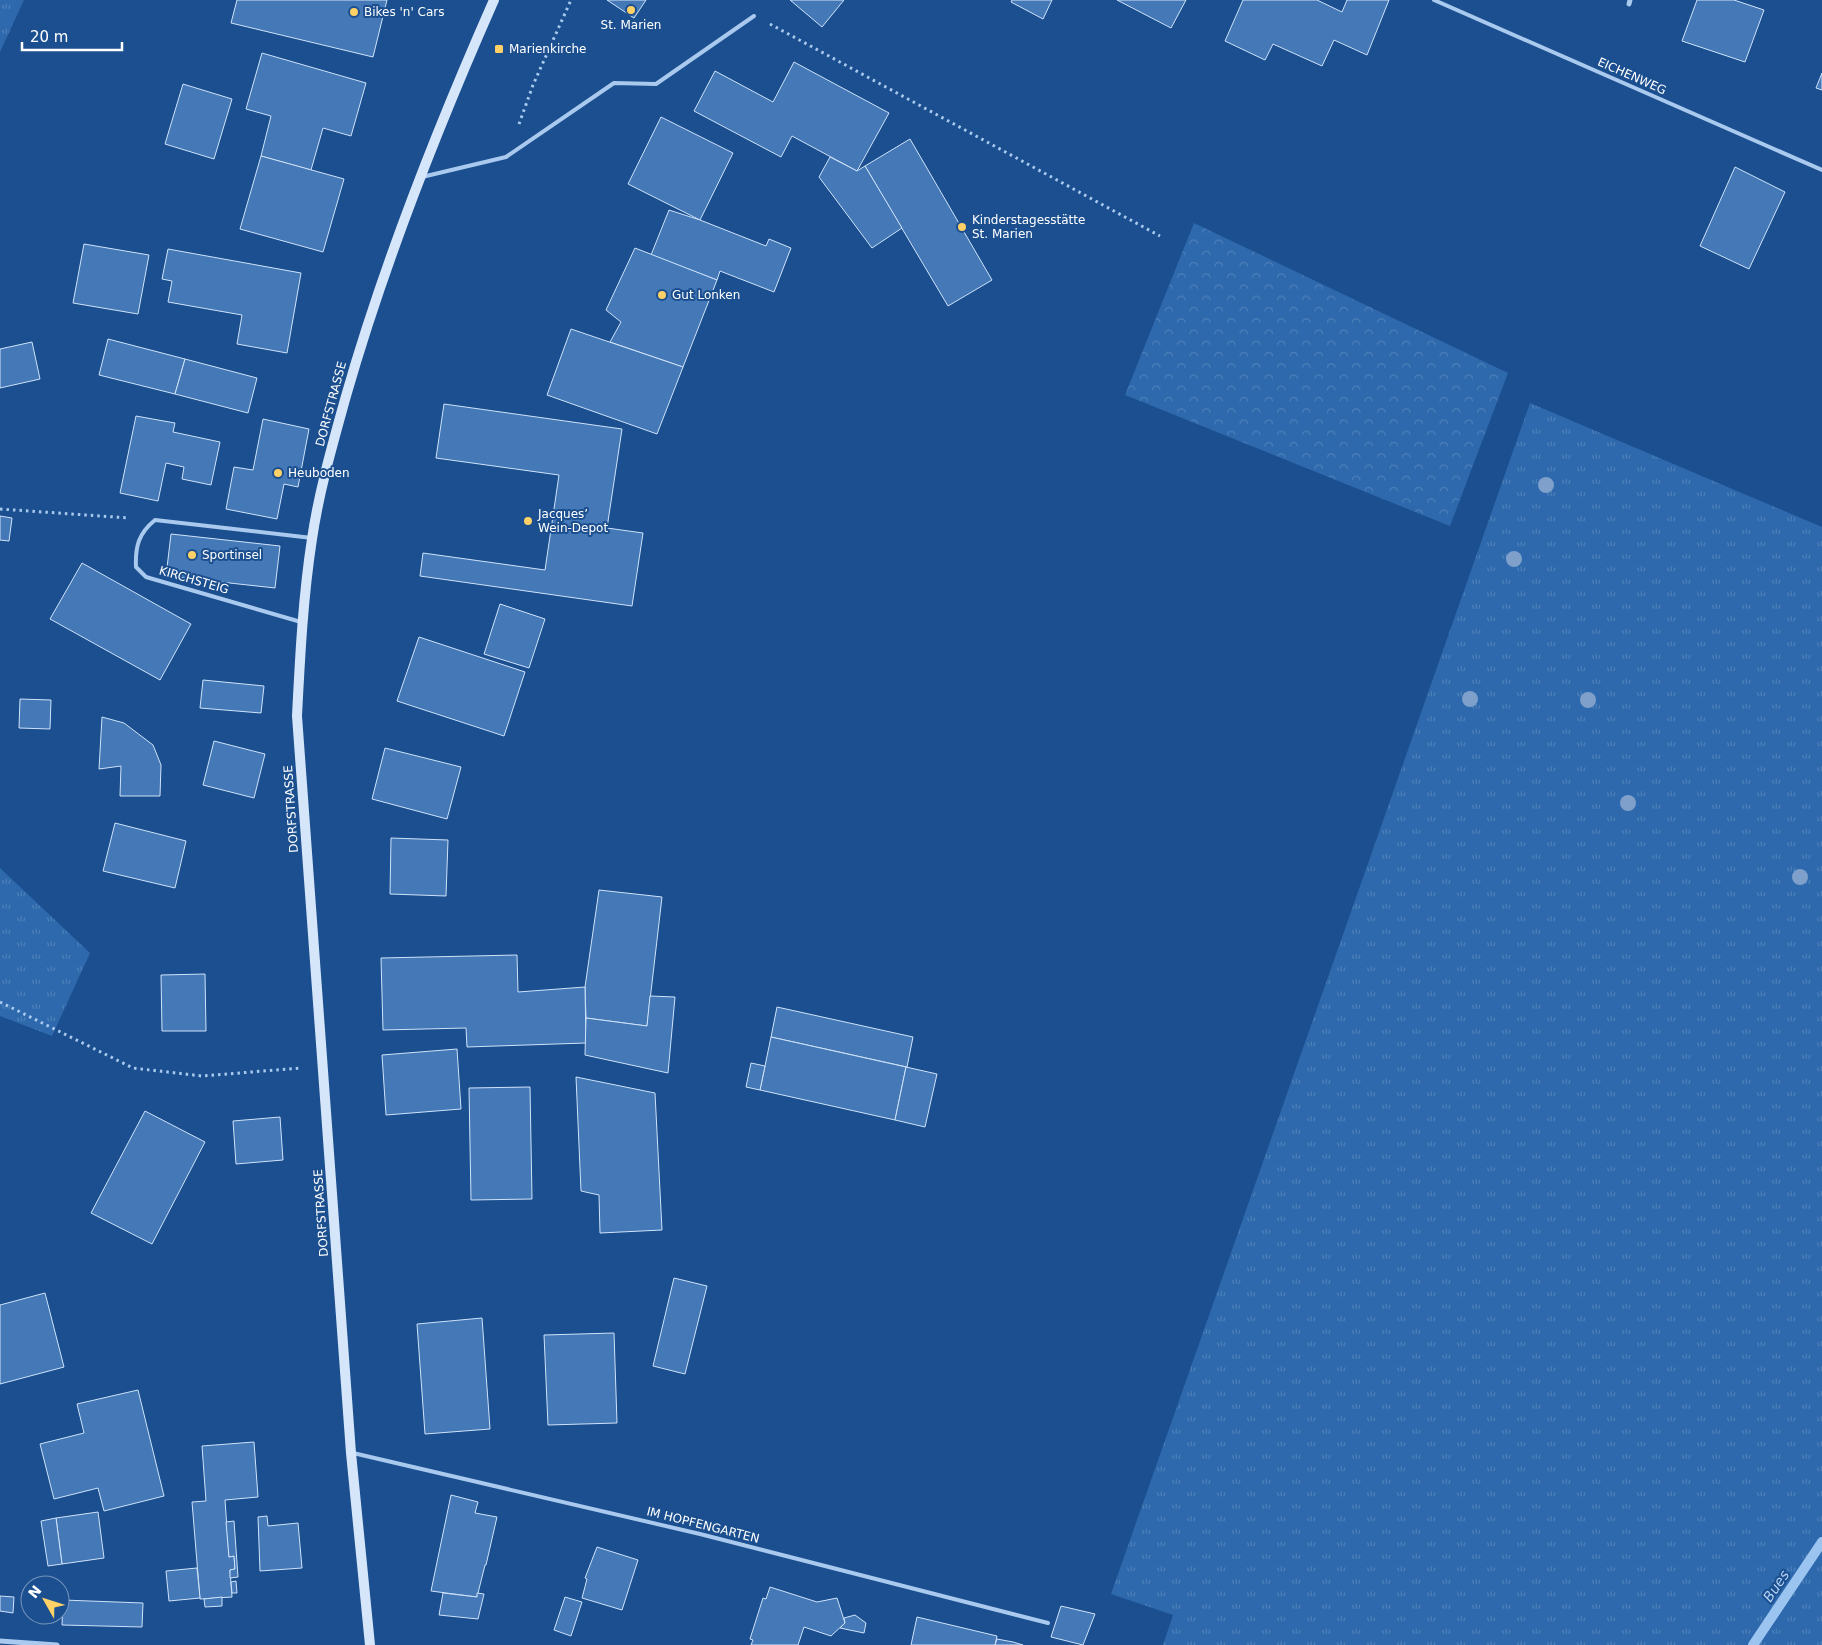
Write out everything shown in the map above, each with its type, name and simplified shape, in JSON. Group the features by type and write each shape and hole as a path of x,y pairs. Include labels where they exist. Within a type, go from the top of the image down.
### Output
{"main road":[{"name":"DORFSTRASSE","path":"370,1645 351,1453 297,716 302,623 312,538 335,433 369,316 420,178 494,0"}],"street":[{"path":"0,1641 57,1645"}],"lane":[{"name":"EICHENWEG","path":"1434,0 1822,170"},
{"path":"420,178 506,157 614,83 656,84 754,16"},
{"path":"155,520 312,538"},
{"name":"KIRCHSTEIG","path":"155,520 143,530 135,548 136,567 146,577 302,623"},
{"name":"IM HOPFENGARTEN","path":"351,1453 700,1534 1048,1623"}],"path":[{"path":"506,157 533,85 571,0"},
{"path":"754,16 1160,236"},
{"path":"0,509 155,520"},
{"path":"0,1002 133,1068 202,1076 322,1067"}],"green space":[{"path":"0,0 24,0 0,52"},
{"path":"1194,223 1508,373 1450,526 1125,395"},
{"path":"1530,403 1822,527 1822,1645 1163,1645 1173,1615 1111,1594"},
{"path":"0,868 90,953 52,1036 0,1016"}],"building":[{"path":"237,0 387,0 373,57 231,23"},
{"name":"St. Marien","path":"607,0 646,0 634,18"},
{"path":"790,0 844,0 822,27"},
{"path":"1012,0 1052,0 1043,19 1011,2"},
{"path":"1117,0 1186,0 1171,28"},
{"path":"1243,0 1317,0 1342,12 1347,0 1389,0 1367,55 1334,40 1322,66 1273,44 1265,60 1225,41"},
{"path":"1697,0 1734,0 1764,10 1745,62 1682,41"},
{"path":"262,53 366,83 351,136 323,128 311,170 261,156 271,116 246,109"},
{"path":"794,62 889,113 857,171 792,136 781,157 694,111 715,71 773,102"},
{"path":"1822,73 1822,90 1816,88"},
{"path":"183,84 232,99 214,159 165,144"},
{"path":"661,117 733,153 700,220 628,184"},
{"path":"910,139 992,280 948,306 865,166"},
{"path":"261,156 344,179 323,252 240,229"},
{"path":"830,157 857,171 865,166 902,228 872,248 819,177"},
{"path":"1735,167 1785,192 1749,269 1700,246"},
{"path":"669,210 766,246 769,239 791,248 774,292 720,271 717,280 651,255"},
{"path":"84,244 149,255 138,314 73,303"},
{"name":"Gut Lonken","path":"635,248 717,280 683,367 610,342 621,322 606,310"},
{"path":"168,249 301,273 287,353 237,344 242,315 168,302 172,281 162,279"},
{"path":"571,329 683,367 657,434 547,395"},
{"path":"108,339 185,359 175,394 99,375"},
{"path":"32,342 40,379 0,388 0,349"},
{"path":"185,359 257,378 248,413 175,394"},
{"path":"444,404 622,429 607,528 643,533 632,606 420,576 423,553 545,570 559,475 436,458"},
{"path":"136,416 175,423 173,432 220,442 211,485 182,479 184,467 166,463 158,501 120,493"},
{"path":"263,419 309,429 298,487 284,484 277,519 226,509 234,467 253,470"},
{"path":"0,516 12,518 9,541 0,540"},
{"path":"171,534 280,546 275,588 166,576"},
{"path":"82,563 191,624 160,680 50,619"},
{"path":"500,604 545,619 529,668 484,654"},
{"path":"419,637 525,672 504,736 397,701"},
{"path":"203,680 264,686 261,713 200,708"},
{"path":"20,699 51,700 50,729 19,728"},
{"path":"102,717 124,723 153,745 161,765 160,796 120,796 121,766 99,769"},
{"path":"214,741 265,754 254,798 203,785"},
{"path":"385,748 461,767 447,819 372,799"},
{"path":"115,823 186,841 175,888 103,871"},
{"path":"391,838 448,840 446,896 390,894"},
{"path":"599,890 662,897 647,1026 586,1018 585,987"},
{"path":"517,955 518,992 585,987 586,1043 467,1047 466,1028 383,1030 381,958"},
{"path":"205,974 206,1031 162,1031 161,975"},
{"path":"650,996 675,997 668,1073 585,1055 586,1018 647,1026"},
{"path":"777,1007 913,1037 907,1067 771,1037"},
{"path":"771,1037 906,1067 895,1120 760,1090"},
{"path":"457,1049 461,1109 386,1115 382,1055"},
{"path":"751,1063 765,1066 760,1090 746,1087"},
{"path":"906,1067 937,1074 925,1127 895,1120"},
{"path":"576,1077 655,1093 662,1230 600,1233 599,1195 581,1191"},
{"path":"530,1087 532,1199 471,1200 469,1088"},
{"path":"145,1111 205,1142 152,1244 91,1213"},
{"path":"280,1117 283,1160 236,1164 233,1121"},
{"path":"674,1278 707,1286 685,1374 653,1366"},
{"path":"45,1293 64,1367 0,1384 0,1305"},
{"path":"482,1318 490,1429 425,1434 417,1324"},
{"path":"614,1333 617,1423 548,1425 544,1335"},
{"path":"138,1390 164,1496 104,1511 98,1488 54,1499 40,1444 84,1433 77,1404"},
{"path":"254,1442 258,1497 225,1500 229,1557 234,1556 235,1569 230,1570 232,1597 200,1599 192,1502 206,1501 202,1446"},
{"path":"451,1495 478,1502 475,1513 497,1517 477,1597 431,1591"},
{"path":"98,1512 104,1558 62,1564 56,1518"},
{"path":"267,1516 268,1526 298,1523 302,1568 260,1571 258,1517"},
{"path":"56,1518 62,1564 48,1566 41,1521"},
{"path":"234,1521 238,1577 230,1578 230,1570 235,1569 234,1556 229,1557 226,1522"},
{"path":"597,1547 638,1560 622,1610 582,1598 587,1579 585,1578"},
{"path":"197,1568 200,1598 169,1601 166,1571"},
{"path":"236,1581 237,1593 232,1593 231,1582"},
{"path":"770,1587 817,1602 837,1598 845,1623 831,1636 804,1627 798,1645 751,1645 753,1640 750,1639 763,1598 766,1599"},
{"path":"443,1593 477,1597 477,1593 484,1594 478,1619 439,1615"},
{"path":"0,1596 14,1597 13,1613 0,1611"},
{"path":"222,1597 222,1606 205,1607 204,1599"},
{"path":"565,1597 582,1602 571,1636 554,1630"},
{"path":"70,1600 143,1603 142,1627 62,1625 70,1625"},
{"path":"1061,1606 1095,1614 1083,1645 1051,1637"},
{"path":"855,1615 866,1623 864,1633 840,1628 845,1623 844,1618"},
{"path":"917,1617 997,1636 995,1645 911,1645"},
{"path":"997,1639 1013,1642 1023,1645 995,1645"}],"waterway":[{"name":"Bues","path":"1753,1645 1822,1542"}],"place":[{"name":"St. Marien","path":"631,10"},
{"name":"Bikes 'n' Cars","path":"354,12"},
{"name":"Marienkirche","path":"499,49"},
{"name":"Kinderstagesstätte St. Marien","path":"962,227"},
{"name":"Gut Lonken","path":"662,295"},
{"name":"Heuboden","path":"278,473"},
{"name":"Jacques’ Wein-Depot","path":"528,521"},
{"name":"Sportinsel","path":"192,555"}]}
